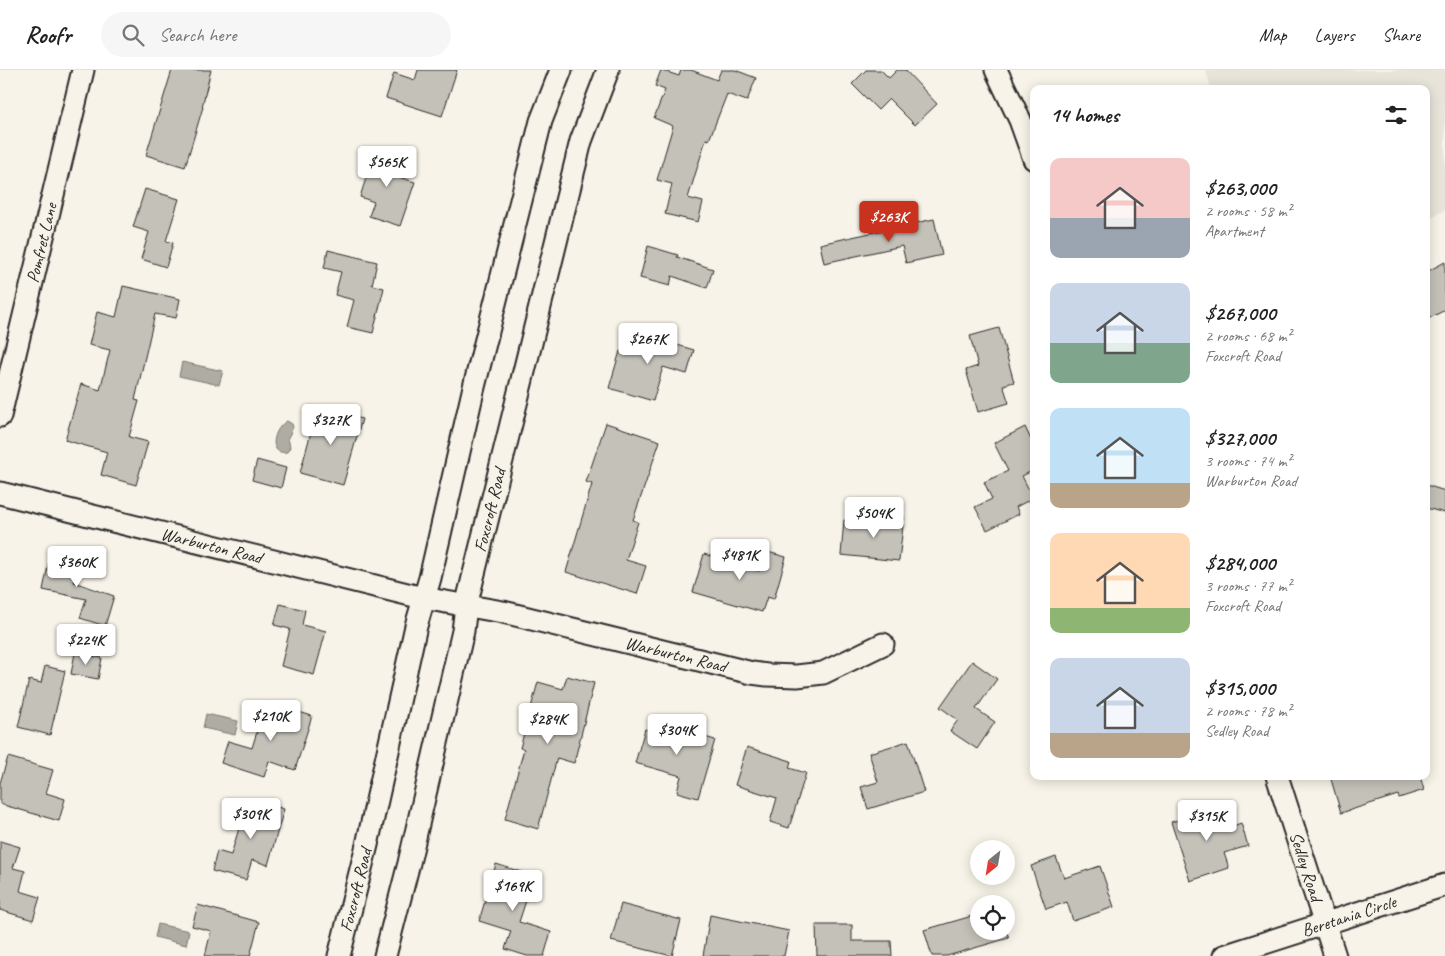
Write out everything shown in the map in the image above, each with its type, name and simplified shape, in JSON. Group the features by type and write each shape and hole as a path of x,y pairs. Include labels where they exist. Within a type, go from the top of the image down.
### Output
{"street":[{"name":"Pomfret Lane","path":"0,416 83,70"},
{"name":"Foxcroft Road","path":"339,956 367,845 423,598 430,578 470,405 542,121 561,70"},
{"name":"Foxcroft Road","path":"385,956 417,832 463,631 466,606 581,141 608,70"},
{"path":"996,70 1020,120 1030,148"},
{"name":"Warburton Road","path":"0,493 423,598 508,613 752,673 797,676 823,673 883,644"},
{"name":"Sedley Road","path":"1278,780 1335,956"},
{"name":"Beretania Circle","path":"1224,956 1445,885"}],"shaded area":[{"path":"1206,70 1445,70 1445,210 1430,218 1430,85 1210,85"},
{"path":"182,362 223,371 219,385 179,376"},
{"path":"287,421 293,427 288,438 290,447 287,452 281,452 277,450 274,441 278,429"},
{"path":"206,714 238,721 235,735 203,728"},
{"path":"158,924 189,931 186,945 155,937"}],"building":[{"path":"172,70 211,70 203,107 185,167 146,155"},
{"path":"418,70 457,70 442,116 386,98 394,73 415,80"},
{"path":"661,70 679,76 681,70 691,70 717,80 721,70 735,70 756,78 747,101 727,94 709,140 706,139 688,198 703,202 698,222 665,214 672,184 657,180 673,126 654,118 665,90 655,86"},
{"path":"866,70 881,70 889,78 897,70 905,70 937,104 915,125 889,99 878,110 852,84"},
{"path":"376,147 402,156 395,176 415,182 400,226 369,216 374,202 360,197"},
{"path":"145,189 179,199 166,241 173,243 166,267 141,259 149,232 133,227"},
{"path":"934,219 942,255 906,263 902,246 824,263 820,244"},
{"path":"648,246 678,255 677,257 713,269 707,288 672,276 670,286 640,278"},
{"path":"328,250 377,262 372,285 384,288 373,333 347,327 354,300 335,295 341,272 324,268"},
{"path":"1445,262 1445,310 1430,318 1430,270"},
{"path":"123,286 180,299 176,318 155,314 135,400 139,401 129,437 148,442 136,485 101,475 107,452 65,440 81,384 100,390 110,350 89,345 97,312 116,317"},
{"path":"999,328 1014,382 1003,385 1009,403 978,412 966,370 978,366 970,336"},
{"path":"634,332 694,350 687,374 663,367 653,401 609,388 620,351 628,353"},
{"path":"318,406 362,419 343,485 300,473"},
{"path":"606,423 660,441 633,520 638,522 626,560 646,566 637,594 566,572 592,484 586,482"},
{"path":"1025,427 1030,438 1030,472 1022,476 1030,492 1030,500 1016,507 1019,514 987,530 975,507 992,499 984,482 1008,471 994,443"},
{"path":"257,460 286,468 281,488 252,480"},
{"path":"1430,486 1445,491 1445,513 1430,509"},
{"path":"882,515 904,517 899,561 841,555 844,520 881,524"},
{"path":"51,551 79,557 74,582 114,596 105,626 80,618 86,599 43,590"},
{"path":"764,551 786,557 774,599 767,597 762,612 693,592 704,554 759,571"},
{"path":"280,604 305,610 302,625 326,631 314,675 281,666 290,629 274,625"},
{"path":"75,653 102,658 98,679 71,674"},
{"path":"972,661 997,679 976,709 995,722 977,749 950,731 958,720 940,707"},
{"path":"45,666 65,671 50,735 18,727 29,680 41,683"},
{"path":"567,676 594,683 574,763 557,758 538,829 505,819 524,749 520,748 538,682 563,689"},
{"path":"266,702 312,716 295,770 269,761 264,777 221,763 228,741 252,748"},
{"path":"658,723 715,740 698,798 677,792 681,776 635,763 645,729 655,732"},
{"path":"908,741 924,792 868,809 861,787 878,782 869,753"},
{"path":"747,747 791,761 789,768 806,773 789,828 770,822 777,798 735,785"},
{"path":"8,757 53,770 46,793 65,799 59,821 0,804 0,783"},
{"path":"1331,780 1421,780 1424,790 1399,798 1398,795 1341,813"},
{"path":"248,798 284,809 268,865 252,860 246,880 212,871 217,851 231,855"},
{"path":"1221,807 1228,828 1241,823 1248,846 1224,853 1229,868 1190,881 1171,822"},
{"path":"0,841 20,847 13,868 25,871 20,891 40,897 33,920 0,910"},
{"path":"1056,857 1064,878 1100,866 1114,907 1073,921 1067,902 1046,909 1031,866"},
{"path":"496,864 534,876 519,922 551,932 544,956 527,956 505,949 511,931 479,921"},
{"path":"621,904 681,920 672,956 611,941"},
{"path":"198,905 259,922 250,956 205,956 211,931 192,926"},
{"path":"710,915 789,931 784,956 703,956"},
{"path":"970,917 970,940 1002,940 947,956 932,956 924,930"},
{"path":"816,925 852,925 852,941 891,941 892,956 817,956"}]}
